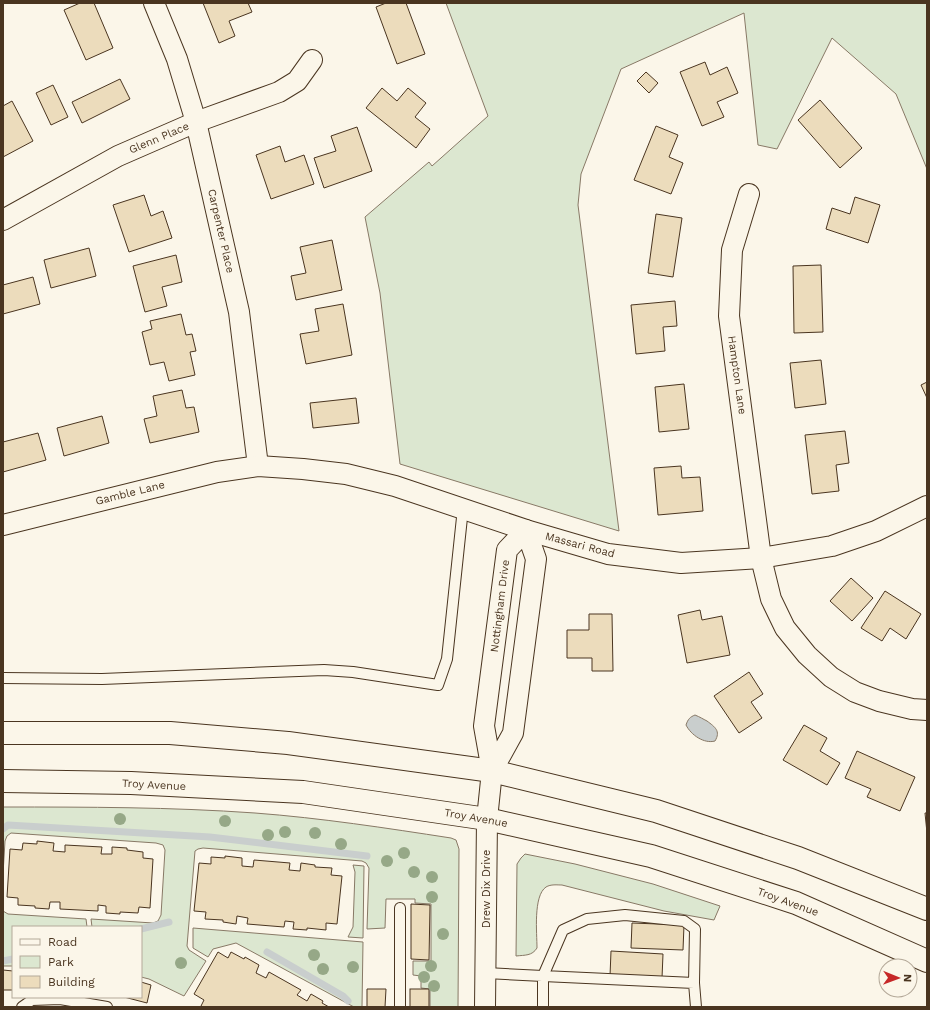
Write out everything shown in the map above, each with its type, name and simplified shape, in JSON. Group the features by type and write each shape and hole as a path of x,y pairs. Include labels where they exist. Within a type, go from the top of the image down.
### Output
{"main road":[{"path":"3,733 186,734 288,743 492,771 656,811 798,858 927,909"},
{"name":"Troy Avenue","path":"3,781 131,783 303,792 487,819 651,856 796,903 927,960"}],"street":[{"name":"Carpenter Place","path":"154,3 177,59 196,122 239,312 258,466"},
{"name":"Glenn Place","path":"3,220 118,156 196,122 279,92 297,81 312,60"},
{"name":"Hampton Lane","path":"749,194 732,250 729,316 761,558 771,599 785,628 807,655 831,677 855,692 879,701 912,709 927,710"},
{"name":"Massari Road","path":"258,466 346,474 395,486 526,530 608,554 681,562 761,558 832,546 876,531 927,506"},
{"name":"Gamble Lane","path":"3,525 216,472 258,466"},
{"name":"Nottingham Drive","path":"492,771 484,726 507,550 526,530"},
{"path":"492,771 513,733 536,559 526,530"},
{"name":"Drew Dix Drive","path":"486,1007 487,819 492,771"}],"lane":[{"path":"3,678 102,679 324,670 354,672 438,685 447,659 462,508"},
{"path":"400,908 400,1007"},
{"path":"543,1007 543,976 563,930 587,919 625,915 684,921 694,929 694,983 696,1007"},
{"path":"486,974 694,983"},
{"path":"22,1007 32,1000 60,999 107,1007"}],"green space":[{"path":"446,3 927,3 927,169 896,94 832,38 777,149 758,145 744,13 621,69 581,174 578,205 619,531 400,464 380,293 365,217 429,162 432,166 488,116"},
{"path":"3,807 160,808 255,813 353,824 451,838 456,840 459,849 458,1007 430,1007 430,989 421,988 421,976 413,975 413,961 431,961 431,904 415,903 415,899 386,899 385,928 367,929 369,868 366,863 362,861 203,848 195,851 187,946 189,950 206,961 184,996 149,979 142,977 142,926 92,926 91,919 153,923 158,921 161,915 165,850 163,845 156,843 11,833 7,836 5,841 3,874"},
{"path":"525,854 575,864 653,884 720,906 714,920 664,911 562,885 550,885 542,892 537,906 537,948 531,954 516,956 517,864"},
{"path":"353,865 364,866 363,938 348,937 353,927 355,872"},
{"path":"3,911 8,914 86,919 87,926 12,926 12,966 3,966"},
{"path":"193,928 363,942 362,1007 354,1007 236,943 213,949 208,957 193,948"}],"shaded area":[{"path":"695,715 715,727 717,738 715,741 711,742 702,740 688,729 686,725 690,717"}],"building":[{"path":"80,3 94,3 113,48 86,60 64,10"},
{"path":"203,3 248,3 252,12 229,21 235,36 219,43"},
{"path":"386,3 406,3 425,54 397,64 376,7"},
{"path":"705,62 710,75 727,67 738,93 717,102 724,117 702,126 680,72"},
{"path":"646,72 658,83 649,93 637,81"},
{"path":"120,79 130,99 82,123 72,102"},
{"path":"53,85 68,117 51,125 36,93"},
{"path":"382,88 397,101 408,88 426,103 415,117 430,129 416,148 366,108"},
{"path":"820,100 862,148 840,168 798,120"},
{"path":"12,101 33,141 3,157 3,106"},
{"path":"656,126 678,135 669,157 683,163 671,194 634,180"},
{"path":"357,127 372,171 324,188 314,158 336,151 331,136"},
{"path":"280,146 285,162 304,155 314,184 271,199 256,155"},
{"path":"144,195 151,216 163,211 172,238 129,252 113,205"},
{"path":"855,197 880,205 868,243 826,229 832,208 850,214"},
{"path":"656,214 682,218 673,277 648,273"},
{"path":"332,240 342,290 296,300 291,276 306,273 300,247"},
{"path":"89,248 96,276 51,288 44,260"},
{"path":"176,255 182,282 162,287 167,306 145,312 133,266"},
{"path":"821,265 823,332 794,333 793,266"},
{"path":"33,277 40,304 3,314 3,285"},
{"path":"675,301 677,326 663,327 665,351 636,354 631,305"},
{"path":"343,304 352,355 306,364 300,334 319,331 315,309"},
{"path":"181,314 186,335 192,334 196,351 190,352 195,375 169,381 164,362 150,365 142,332 152,329 150,321"},
{"path":"821,360 826,404 795,408 790,363"},
{"path":"927,382 927,398 921,385"},
{"path":"684,384 689,429 659,432 655,387"},
{"path":"182,390 186,408 194,407 199,432 150,443 144,419 157,416 153,396"},
{"path":"356,398 359,423 313,428 310,403"},
{"path":"102,416 109,443 64,456 57,428"},
{"path":"845,431 849,463 836,465 839,491 812,494 805,435"},
{"path":"38,433 46,460 3,472 3,442"},
{"path":"681,466 682,478 700,477 703,511 658,515 654,468"},
{"path":"851,578 873,598 852,621 830,601"},
{"path":"885,591 921,614 906,639 890,628 882,641 861,628"},
{"path":"700,610 702,620 722,616 730,655 687,663 678,615"},
{"path":"589,614 612,614 613,671 592,671 592,658 567,658 567,630 589,630"},
{"path":"749,672 763,694 751,702 762,718 739,733 714,696"},
{"path":"804,725 827,738 820,751 840,763 827,785 783,760"},
{"path":"857,751 915,777 900,811 867,797 871,789 845,778"},
{"path":"925,813 927,813 927,833"},
{"path":"37,841 54,843 53,851 65,852 65,845 102,847 101,854 112,854 112,847 127,848 127,850 143,852 143,858 153,859 150,908 139,907 138,913 120,912 120,914 106,913 106,906 98,905 98,911 60,909 60,902 50,902 49,909 18,905 18,898 7,897 10,849 22,850 23,843 37,844"},
{"path":"225,856 242,858 242,866 253,867 254,860 290,863 289,870 300,871 301,863 315,865 315,867 332,868 331,875 342,876 337,924 326,923 326,930 307,928 307,930 293,929 294,922 285,921 284,927 247,924 248,918 237,916 236,924 223,922 223,920 205,919 206,912 194,911 199,863 211,864 211,857 225,858"},
{"path":"411,904 430,905 429,960 411,959"},
{"path":"632,923 684,925 683,950 631,948"},
{"path":"611,951 663,954 662,978 610,976"},
{"path":"218,952 228,958 231,952 244,959 245,957 259,965 256,973 266,978 269,972 301,990 297,995 307,1001 311,994 323,1001 322,1003 329,1007 203,1007 201,1006 204,1000 194,994"},
{"path":"3,970 12,971 12,990 3,990"},
{"path":"142,982 151,985 147,1003 128,998 142,998"},
{"path":"367,989 386,989 385,1007 367,1007"},
{"path":"410,989 429,989 429,1007 410,1007"}],"waterway":[{"path":"3,829 8,825 210,837 367,856"},
{"path":"142,929 169,922"},
{"path":"267,952 343,996 348,1001"},
{"path":"3,961 12,959"}]}
